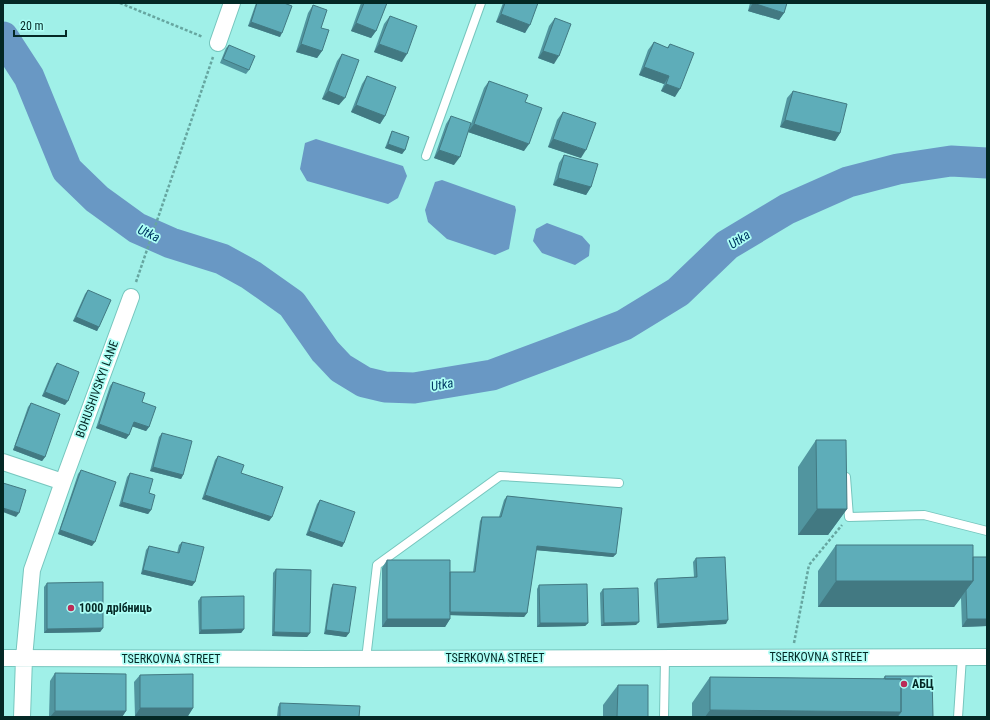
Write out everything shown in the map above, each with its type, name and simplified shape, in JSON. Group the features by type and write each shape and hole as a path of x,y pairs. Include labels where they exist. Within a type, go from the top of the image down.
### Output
{"street":[{"path":"218,43 232,3"},
{"name":"BOHUSHIVSKYI LANE","path":"22,717 24,658 32,570 131,297"},
{"path":"3,462 63,482"},
{"name":"TSERKOVNA STREET","path":"3,658 366,659 987,657"}],"lane":[{"path":"426,156 481,3"},
{"path":"366,659 376,565 500,476 619,483"},
{"path":"846,477 849,517 924,515 987,531"},
{"path":"958,717 962,657"},
{"path":"664,717 665,658"}],"path":[{"path":"120,3 218,43 131,297"},
{"path":"791,657 809,565 849,517"}],"water":[{"path":"316,139 403,166 407,176 398,198 388,204 307,181 300,169 305,143"},
{"path":"442,180 515,206 516,210 509,249 495,255 447,239 428,222 425,210 435,182"},
{"path":"547,223 582,236 590,245 589,256 575,265 542,253 533,241 536,229"}],"building":[{"path":"257,3 284,3 292,6 282,33 251,22"},
{"path":"364,3 387,3 376,31 356,23"},
{"path":"505,3 538,3 530,25 501,14"},
{"path":"753,3 787,3 784,13"},
{"path":"313,5 327,10 321,28 329,30 322,51 301,44"},
{"path":"390,16 417,26 407,54 379,44"},
{"path":"555,18 571,24 559,56 543,51"},
{"path":"654,42 668,48 670,44 694,53 680,89 666,84 669,76 644,67"},
{"path":"229,45 255,56 249,70 223,59"},
{"path":"342,54 359,60 345,98 328,91"},
{"path":"367,76 396,87 385,116 356,105"},
{"path":"489,81 528,95 525,102 542,108 529,144 474,124"},
{"path":"793,91 847,104 840,133 785,120"},
{"path":"563,112 596,123 586,150 553,139"},
{"path":"451,116 471,123 460,157 439,150"},
{"path":"392,131 409,137 405,150 388,144"},
{"path":"564,155 598,164 591,187 558,178"},
{"path":"88,290 111,300 99,327 76,317"},
{"path":"57,363 79,372 68,401 45,392"},
{"path":"113,382 145,393 142,402 156,407 149,427 134,422 129,435 99,424"},
{"path":"31,403 60,414 45,457 15,446"},
{"path":"162,433 192,441 183,475 153,467"},
{"path":"816,440 846,440 847,509 817,509"},
{"path":"218,456 244,465 241,473 283,487 272,517 205,495"},
{"path":"81,470 116,482 95,542 60,530"},
{"path":"130,473 153,479 149,493 155,495 151,510 122,502"},
{"path":"3,483 26,490 19,513 3,508"},
{"path":"507,496 622,508 616,554 537,546 527,613 450,612 450,572 475,572 482,517 501,517"},
{"path":"320,500 355,512 344,543 309,531"},
{"path":"182,542 204,547 195,582 143,570 149,546 179,553"},
{"path":"836,545 973,545 973,581 836,581"},
{"path":"725,557 728,620 659,624 657,579 697,577 696,558"},
{"path":"973,557 987,557 987,619 967,619 966,590 973,581"},
{"path":"387,560 450,560 450,619 387,619"},
{"path":"276,569 311,570 310,633 274,632"},
{"path":"103,582 103,628 47,629 47,583"},
{"path":"333,584 356,587 349,633 326,630"},
{"path":"587,584 588,623 540,623 539,585"},
{"path":"638,588 639,622 604,623 603,589"},
{"path":"244,596 244,629 201,630 201,597"},
{"path":"55,673 126,674 126,711 55,711"},
{"path":"193,674 193,708 140,708 140,675"},
{"path":"885,676 932,676 933,717 897,717 901,712 901,679 885,679"},
{"path":"710,677 901,679 901,712 710,710"},
{"path":"618,685 648,685 648,717 617,717"},
{"path":"280,703 360,706 359,717 280,717"}],"waterway":[{"name":"Utka","path":"3,37 29,77 67,170 97,199 137,228 171,243 222,259 251,275 292,304 325,351 341,368 364,382 385,387 414,388 492,375 624,325 678,292 727,245 787,209 848,182 898,169 951,161 987,163"}],"place":[{"name":"1000 дрібниць","path":"71,608"},
{"name":"АБЦ","path":"904,684"}]}
